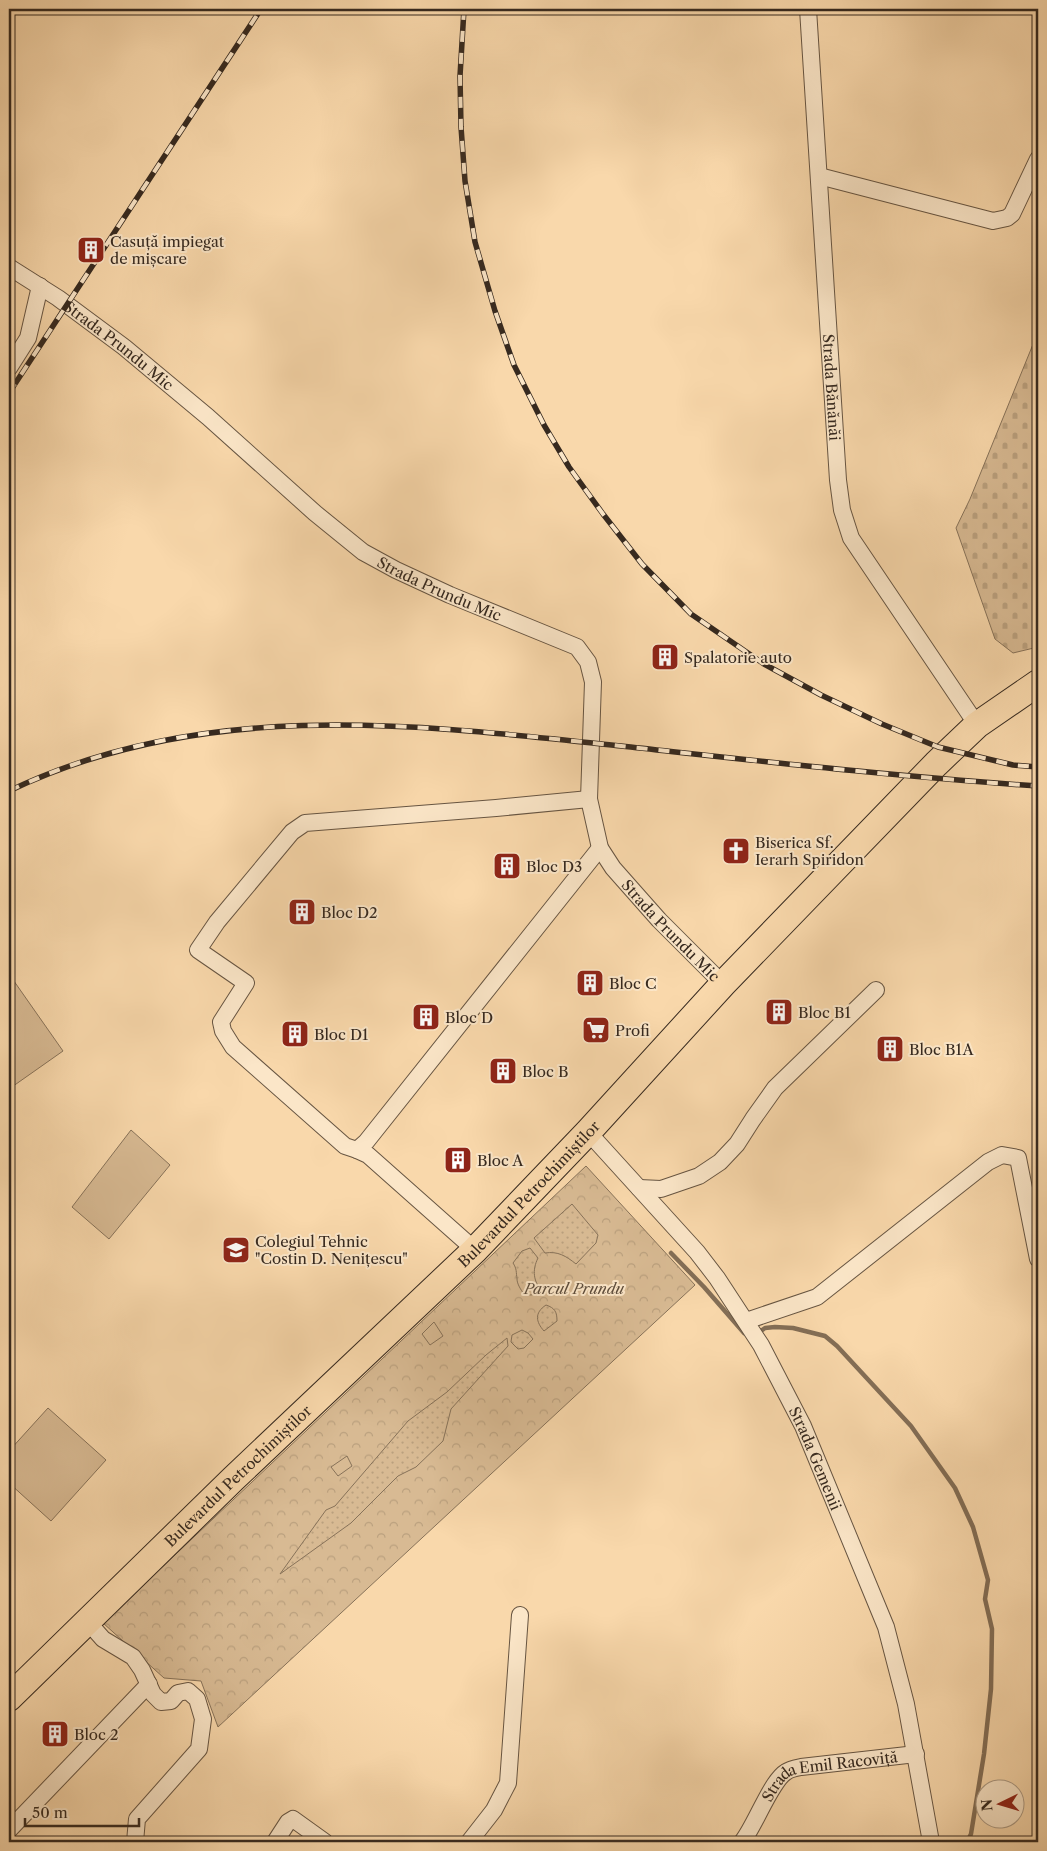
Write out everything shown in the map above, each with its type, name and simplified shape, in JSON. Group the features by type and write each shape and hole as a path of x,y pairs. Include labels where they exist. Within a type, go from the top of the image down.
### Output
{"main road":[{"name":"Bulevardul Petrochimiștilor","path":"9,1698 240,1473 475,1250 588,1132 723,984 909,791 977,725 1038,683"}],"street":[{"name":"Strada Bănănăi","path":"808,9 838,480 842,510 851,538 977,725"},
{"path":"819,176 993,221 1007,218 1012,214 1038,159"},
{"name":"Strada Prundu Mic","path":"9,267 40,286 124,347 208,417 315,513 363,552 396,570 450,595 577,647 588,662 593,682 589,798 600,848 613,868 659,920 723,984"},
{"path":"9,368 28,338 40,286"},
{"path":"475,1250 368,1154 345,1146 233,1047 223,1031 221,1022 246,983 198,950 217,922 292,832 305,823 496,808 589,798"},
{"path":"358,1150 600,848"},
{"path":"640,1188 661,1189 699,1176 720,1162 737,1144 752,1119 775,1088 876,990"},
{"name":"Strada Gemenii","path":"588,1132 697,1252 717,1278 761,1345 803,1426 886,1627 906,1704 931,1842"},
{"path":"746,1322 817,1298 988,1162 1002,1155 1018,1158 1038,1259"},
{"path":"469,1842 494,1810 508,1783 520,1615"},
{"path":"88,1622 103,1639 133,1657 142,1670 152,1694 161,1702 171,1701 178,1693 188,1691 197,1699 203,1719 199,1749 137,1819 135,1842"},
{"path":"9,1830 149,1684"},
{"name":"Strada Emil Racoviță","path":"742,1842 749,1834 778,1781 786,1772 801,1767 916,1754"},
{"path":"275,1842 288,1822 293,1819 325,1842"}],"green space":[{"path":"1038,332 1038,647 1013,653 995,639 956,528 970,499"},
{"path":"9,974 63,1051 9,1089"},
{"path":"131,1130 170,1165 109,1239 72,1207"},
{"name":"Parcul Prundu","path":"586,1166 695,1285 218,1727 201,1681 164,1678 103,1623"},
{"path":"572,1204 598,1235 596,1243 576,1264 562,1255 545,1253 534,1238"},
{"path":"530,1248 538,1258 534,1276 543,1292 531,1295 524,1294 519,1287 513,1263 522,1251"},
{"path":"546,1305 555,1311 557,1321 544,1331 539,1324 538,1314"},
{"path":"434,1322 443,1336 430,1345 422,1334"},
{"path":"522,1330 533,1339 524,1348 518,1349 511,1342 512,1335"},
{"path":"507,1338 508,1346 451,1409 443,1441 416,1467 398,1476 351,1523 280,1574 326,1510 335,1506 408,1421 447,1392"},
{"path":"48,1408 106,1460 51,1521 9,1483 9,1451"},
{"path":"347,1456 352,1466 338,1476 331,1467"}],"waterway":[{"path":"671,1253 744,1333"},
{"path":"758,1333 765,1328 793,1328 825,1336 837,1346 911,1426 955,1488 973,1527 988,1580 985,1599 992,1629 991,1689 984,1754 971,1834 967,1842"}],"railway":[{"path":"9,393 261,9"},
{"path":"464,9 460,76 461,127 465,181 475,242 495,311 514,365 544,425 569,467 603,514 642,564 691,614 764,664 821,695 882,724 938,747 1013,765 1038,767"},
{"path":"9,791 83,761 158,742 234,730 310,725 388,726 466,731 777,763 1038,786"}],"place":[{"name":"Casuță impiegat de mișcare","path":"91,250"},
{"name":"Spalatorie auto","path":"665,657"},
{"name":"Biserica Sf. Ierarh Spiridon","path":"736,851"},
{"name":"Bloc D3","path":"507,866"},
{"name":"Bloc D2","path":"302,912"},
{"name":"Bloc C","path":"590,983"},
{"name":"Bloc B1","path":"779,1012"},
{"name":"Bloc D","path":"426,1017"},
{"name":"Profi","path":"596,1030"},
{"name":"Bloc D1","path":"295,1034"},
{"name":"Bloc B1A","path":"890,1049"},
{"name":"Bloc B","path":"503,1071"},
{"name":"Bloc A","path":"458,1160"},
{"name":"Colegiul Tehnic \"Costin D. Nenițescu\"","path":"236,1250"},
{"name":"Bloc 2","path":"55,1734"}]}
